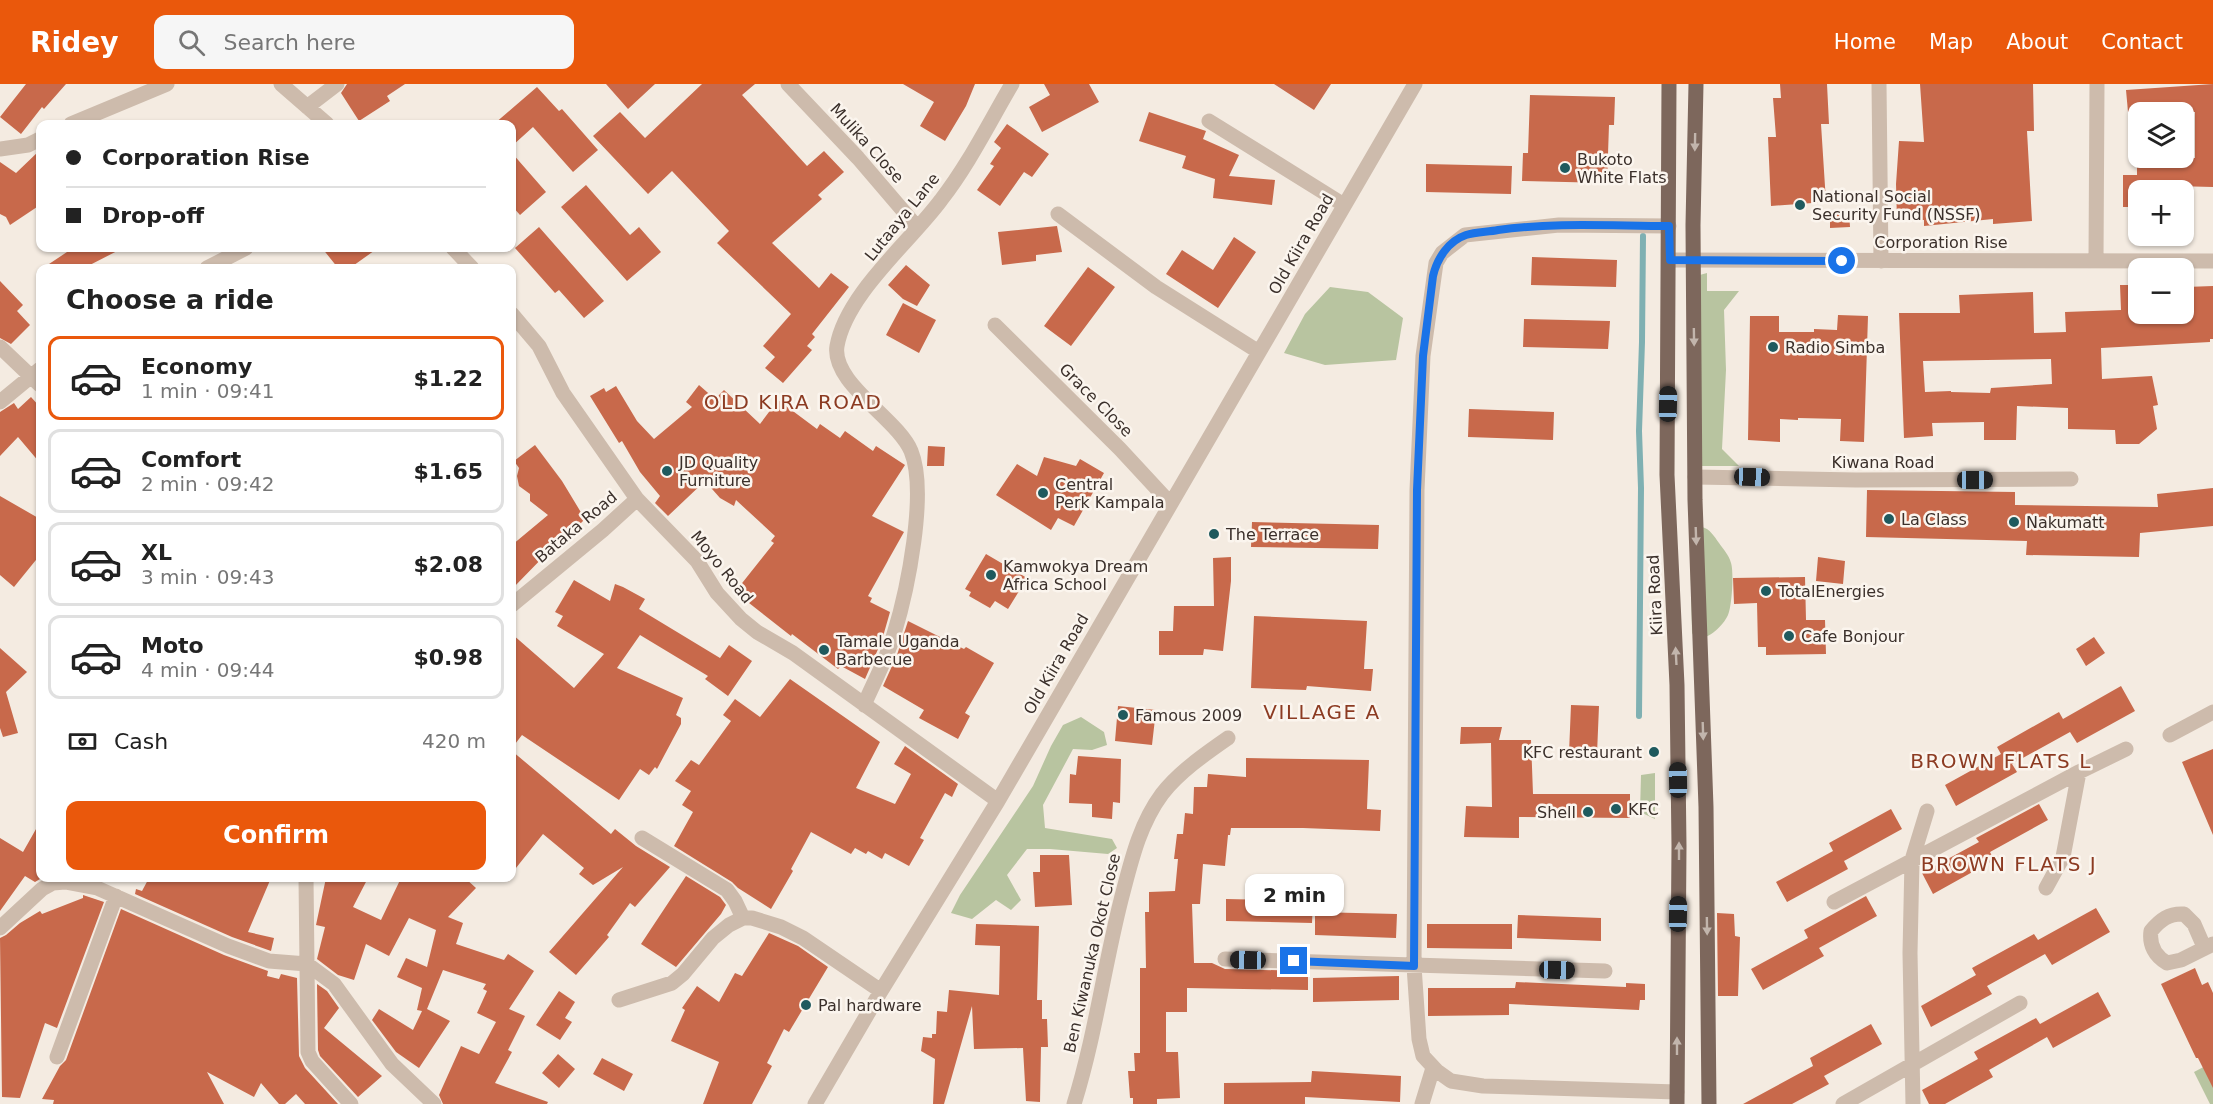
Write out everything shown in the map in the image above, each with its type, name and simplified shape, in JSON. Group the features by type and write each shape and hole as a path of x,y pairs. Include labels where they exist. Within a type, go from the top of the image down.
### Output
{"main road":[{"name":"Kiira Road","path":"1669,84 1670,260 1667,475 1677,685 1679,858 1677,1098"},
{"path":"1696,84 1693,260 1695,477 1706,807 1709,1104"}],"street":[{"path":"82,120 167,84"},
{"path":"281,84 322,120"},
{"path":"307,107 337,84"},
{"name":"Mulika Close","path":"788,84 858,158 917,227"},
{"name":"Lutaaya Lane","path":"864,705 894,636 905,592 917,503 917,480 911,449 845,375 838,361 837,348 857,300 955,181 1012,84"},
{"name":"Old Kiira Road","path":"816,1104 881,992 998,801 1415,84"},
{"path":"1879,84 1881,261"},
{"path":"2096,260 2097,84"},
{"path":"1209,121 1344,206"},
{"path":"0,149 28,145 36,141"},
{"path":"1058,214 1156,287 1259,352"},
{"path":"1669,226 1559,225 1465,235 1442,253 1436,263 1423,356 1417,490 1414,966 1419,1039 1424,1056 1433,1068 1451,1081 1483,1086 1677,1098"},
{"path":"215,264 238,252"},
{"path":"457,252 468,264"},
{"name":"Corporation Rise","path":"1670,260 2213,261"},
{"name":"Moyo Road","path":"516,319 539,346 563,393 637,499 697,561 717,593 741,619 757,632 793,653 998,801"},
{"name":"Grace Close","path":"995,326 1120,449 1170,503"},
{"path":"0,347 36,375"},
{"path":"0,402 36,378"},
{"name":"Kiwana Road","path":"1695,477 1856,480 2071,479"},
{"name":"Bataka Road","path":"516,602 637,499"},
{"path":"2170,735 2213,712"},
{"name":"Ben Kiwanuka Okot Close","path":"1074,1104 1090,1048 1114,928 1139,835 1164,792 1206,753 1228,738"},
{"path":"1834,902 2126,749"},
{"path":"2046,888 2063,856 2079,772"},
{"path":"1913,1104 1910,953 1912,860 1927,811"},
{"path":"642,838 727,890 743,918"},
{"path":"0,927 42,889 53,883 65,882 96,888 228,946 269,961 307,964 334,984 392,1064 434,1104"},
{"path":"306,882 307,1041 310,1057 351,1104"},
{"path":"57,1057 116,896"},
{"path":"620,1000 672,983 714,938 729,925 743,918 752,918 782,927 803,938 881,992"},
{"path":"1226,960 1605,971"},
{"path":"1843,1104 2020,1003"},
{"path":"1422,1104 1433,1068"}],"green space":[{"path":"1707,273 1707,291 1739,291 1724,310 1726,370 1722,449 1739,466 1698,466 1696,276"},
{"path":"1330,287 1368,292 1403,318 1396,360 1325,365 1284,353 1305,314"},
{"path":"1702,527 1712,533 1729,557 1732,567 1732,589 1728,615 1723,624 1710,635 1696,639 1692,633 1690,541"},
{"path":"1081,717 1104,732 1107,745 1092,750 1073,749 1043,805 1045,828 1112,839 1117,848 1108,854 1027,849 1007,875 1021,900 1011,910 996,900 972,919 951,913 960,895 1033,786 1063,725"},
{"path":"1655,773 1655,819 1640,812 1641,775"},
{"path":"2213,1062 2213,1104 2210,1104 2194,1072"}],"building":[{"path":"26,84 66,84 44,109 42,107 21,134 0,117"},
{"path":"347,84 405,84 387,96 390,101 361,120 341,93"},
{"path":"606,84 655,84 628,109"},
{"path":"702,84 755,84 742,95 807,166 824,151 844,172 818,195 822,199 772,243 819,288 831,273 849,287 812,334 815,337 807,346 812,350 783,383 765,368 775,357 763,346 791,314 717,243 729,231 672,171 648,194 593,136 620,112 645,138"},
{"path":"903,84 975,84 966,106 945,141 920,126 934,102"},
{"path":"1044,84 1089,84 1099,102 1042,132 1029,107 1050,95"},
{"path":"1274,84 1331,84 1314,110"},
{"path":"1780,84 1827,84 1829,124 1821,124 1826,202 1771,206 1768,137 1776,137 1773,98 1781,98"},
{"path":"1920,84 2033,84 2034,131 2027,131 2032,221 1993,224 1993,219 1924,226 1924,220 1897,221 1896,184 1899,141 1924,142"},
{"path":"2213,84 2213,187 2194,187 2194,180 2128,180 2128,207 2123,207 2123,175 2137,175 2137,168 2194,168 2195,158 2194,102 2128,102 2128,112 2126,90"},
{"path":"537,87 559,111 562,109 598,150 573,172 533,127 516,142 516,120 499,120"},
{"path":"1530,95 1615,97 1614,125 1609,125 1607,183 1522,181 1523,153 1528,153"},
{"path":"1149,112 1206,131 1203,139 1239,155 1229,176 1275,180 1272,205 1213,198 1215,179 1182,168 1186,156 1139,141"},
{"path":"1007,124 1049,154 1032,177 1024,172 1000,206 977,190 994,166 990,164 1001,148 994,142"},
{"path":"36,154 36,208 10,225 6,217 0,214 0,162 16,173"},
{"path":"516,158 546,192 520,215 516,210"},
{"path":"1426,164 1512,166 1511,194 1426,192"},
{"path":"586,185 630,235 639,227 661,252 627,281 561,207"},
{"path":"1830,212 1849,212 1850,227 1830,228"},
{"path":"1057,226 1062,252 1036,255 1036,261 1002,265 998,232"},
{"path":"539,227 604,301 584,318 559,290 555,293 516,247"},
{"path":"1234,237 1256,252 1218,308 1166,274 1182,250 1213,270"},
{"path":"67,252 115,252 92,264 49,264"},
{"path":"325,252 372,252 356,264 335,264"},
{"path":"1532,257 1617,260 1616,287 1531,285"},
{"path":"906,265 930,285 917,306 903,299 888,285"},
{"path":"1088,267 1115,287 1071,346 1044,326"},
{"path":"0,281 23,305 17,311 30,325 11,344 0,338"},
{"path":"2120,285 2128,285 2128,324 2194,324 2194,287 2213,286 2213,339 2210,339 2210,342 2101,348 2102,379 2152,376 2158,405 2153,406 2157,429 2139,444 2116,444 2115,430 2068,429 2068,408 2017,406 2016,440 1984,440 1984,422 1932,423 1933,436 1904,438 1899,313 1960,313 1959,295 2033,292 2034,333 2066,332 2065,312 2121,310","holes":["2051,359 2052,384 1991,388 1990,393 1925,392 1923,361"]},
{"path":"903,303 936,320 919,353 886,335"},
{"path":"1838,315 1868,316 1864,442 1840,441 1841,419 1798,418 1798,420 1780,419 1780,442 1748,440 1750,316 1779,316 1779,332 1814,332 1814,329 1837,330"},
{"path":"1524,319 1610,321 1608,349 1523,347"},
{"path":"699,385 715,399 724,390 760,424 778,400 817,429 820,424 840,438 845,431 873,451 876,446 905,465 872,516 904,532 868,596 872,598 870,602 890,612 882,640 865,679 841,666 838,669 735,592 774,543 771,541 775,536 736,500 734,506 720,498 705,481 668,516 655,503 660,496 640,472 622,441 619,443 590,396 604,388 606,392 616,386 637,421 654,439 692,407 686,402"},
{"path":"31,397 36,403 36,458 18,437 0,456 0,412 14,403 18,409"},
{"path":"1469,409 1554,412 1553,440 1468,437"},
{"path":"535,445 562,481 585,519 516,585 516,542 548,515 530,501 530,494 519,486 517,476 519,468 516,459"},
{"path":"928,446 945,447 944,466 927,466"},
{"path":"1044,457 1076,466 1080,459 1104,473 1074,526 1058,518 1051,530 996,495 1017,464 1037,476"},
{"name":"Nakumatt","path":"2213,488 2213,526 2140,533 2139,557 2026,555 2027,541 1866,537 1867,490 2015,492 2015,505 2158,507 2157,494"},
{"path":"0,496 36,517 36,560 14,587 0,575"},
{"path":"1252,522 1379,525 1378,549 1251,547"},
{"path":"986,554 1027,578 1008,609 995,601 990,608 969,596 971,592 965,589"},
{"path":"1231,557 1231,581 1223,651 1204,649 1203,655 1159,655 1159,631 1173,631 1174,606 1214,606 1213,558"},
{"path":"1818,557 1845,561 1843,584 1816,581"},
{"path":"1805,577 1806,620 1825,620 1826,654 1766,655 1766,647 1758,647 1757,603 1734,604 1733,578"},
{"path":"574,580 610,601 615,584 645,599 639,609 720,658 729,645 752,661 728,696 705,679 708,676 640,635 617,668 683,698 676,715 681,718 681,724 657,769 655,767 649,775 640,769 619,800 522,735 516,743 516,637 574,688 604,654 557,626 563,616 555,612"},
{"path":"1254,616 1367,621 1364,669 1373,669 1371,691 1307,686 1306,690 1251,688"},
{"path":"908,621 964,649 966,647 994,663 965,713 970,716 958,739 919,718 924,710 883,686 897,655"},
{"path":"2094,637 2105,653 2086,666 2076,649"},
{"path":"0,648 27,672 6,692 18,733 3,737 0,728"},
{"path":"790,679 880,742 856,788 895,804 911,774 894,764 905,746 958,784 952,797 945,793 920,838 924,840 909,866 885,853 882,859 868,851 866,854 855,848 851,854 811,832 791,869 793,871 771,909 674,846 693,812 682,805 691,791 675,781 691,760 699,765 731,721 723,715 735,699 760,717"},
{"path":"2121,686 2135,711 2077,743 2070,732 2012,764 2017,772 1956,806 1945,785 2001,754 1997,747 2059,712 2063,719"},
{"path":"1571,705 1599,706 1597,754 1569,753"},
{"path":"1118,706 1156,710 1152,745 1115,741"},
{"path":"1461,727 1502,727 1499,740 1531,740 1533,794 1630,794 1630,818 1519,817 1519,838 1464,837 1466,806 1492,807 1491,743 1460,744"},
{"path":"2213,749 2213,835 2182,762"},
{"path":"516,754 611,834 615,829 636,846 670,867 635,907 630,903 607,935 609,937 576,975 549,952 623,867 593,885 579,874 584,868 543,834 516,868"},
{"path":"1078,756 1121,759 1120,803 1113,802 1112,819 1092,817 1092,804 1069,803 1070,774 1076,775"},
{"path":"1246,758 1369,760 1367,809 1381,810 1380,831 1231,828 1230,835 1228,835 1225,866 1203,864 1200,904 1192,904 1194,963 1212,963 1225,969 1308,971 1308,990 1187,988 1187,1012 1166,1012 1166,1052 1178,1052 1180,1098 1157,1099 1157,1104 1133,1104 1133,1098 1130,1098 1128,1071 1135,1071 1134,1053 1140,1053 1140,968 1146,968 1145,912 1149,912 1149,892 1175,891 1178,859 1174,859 1177,834 1183,834 1185,813 1193,814 1194,787 1207,787 1208,774 1246,777"},
{"path":"2039,804 2048,820 1990,852 1994,860 1933,894 1922,873 1979,842 1976,838"},
{"path":"1891,809 1902,829 1844,861 1848,869 1787,902 1776,882 1833,851 1829,843"},
{"path":"36,829 36,881 25,876 0,911 0,838 23,852"},
{"path":"1040,855 1069,855 1072,905 1035,907 1033,872 1040,872"},
{"path":"686,876 720,897 726,905 676,967 641,944"},
{"path":"147,882 269,882 248,932 274,938 271,951 232,937 135,894 136,889 142,891"},
{"path":"325,882 366,882 353,907 381,920 399,882 469,882 476,888 448,917 463,923 456,944 504,960 508,954 534,971 509,1009 525,1016 508,1050 512,1052 495,1083 548,1102 547,1104 443,1104 439,1095 461,1046 479,1054 496,1022 477,1013 487,991 483,989 486,984 443,970 427,1009 450,1021 419,1068 396,1052 372,1020 379,1009 413,1030 422,1011 417,1010 422,988 397,977 406,958 427,967 436,930 409,918 389,956 366,944 354,980 338,975 317,959 325,927 316,925"},
{"path":"83,895 104,902 57,1028 45,1023 20,1098 2,1097 0,938 40,911 42,914 83,898"},
{"path":"1866,896 1877,916 1819,948 1824,956 1763,990 1751,969 1808,938 1804,930"},
{"path":"1226,899 1313,901 1312,923 1226,921"},
{"path":"2096,908 2110,932 2052,965 2045,954 1987,986 1992,994 1931,1027 1921,1006 1976,975 1972,968 2034,934 2038,940"},
{"path":"121,909 224,955 268,971 267,976 279,979 281,974 297,978 299,1056 305,1068 338,1104 305,1104 296,1094 285,1104 279,1104 261,1083 254,1097 207,1072 224,1104 53,1104 54,1100 42,1099 60,1066 66,1060"},
{"path":"1315,912 1397,914 1396,938 1315,935"},
{"path":"1717,913 1734,914 1735,936 1740,937 1738,996 1718,996"},
{"path":"1518,915 1601,918 1601,941 1517,938"},
{"path":"976,924 1039,926 1037,1000 1042,1000 1042,1019 1047,1019 1048,1047 1041,1047 1040,1102 1026,1101 1023,1048 974,1049 972,1006 944,1104 933,1104 935,1059 921,1051 923,1037 932,1038 932,1034 936,1034 937,1011 947,1012 949,990 999,995 1000,946 975,945"},
{"path":"1427,924 1512,924 1512,949 1427,948"},
{"path":"769,933 798,946 828,967 789,1032 784,1029 767,1063 772,1066 752,1104 703,1104 719,1062 671,1041 685,1010 682,1008 697,986 719,1002 735,973 742,976"},
{"path":"2195,968 2202,985 2208,982 2213,993 2213,1088 2161,984"},
{"path":"1399,976 1399,1000 1313,1002 1313,978"},
{"path":"1516,982 1626,987 1626,983 1645,984 1645,1000 1640,1000 1639,1010 1509,1004 1509,1015 1428,1016 1428,988 1515,988"},
{"path":"317,984 327,991 339,1008 324,1028 382,1076 358,1097 320,1056"},
{"path":"559,991 575,1002 565,1018 572,1022 560,1040 536,1025"},
{"path":"2098,992 2111,1016 2053,1048 2047,1037 1989,1070 1993,1077 1945,1104 1929,1104 1922,1090 1978,1059 1974,1052 2036,1018 2040,1024"},
{"path":"1871,1024 1882,1044 1824,1076 1829,1084 1792,1104 1743,1104 1813,1066 1810,1058"},
{"path":"558,1054 575,1069 559,1088 542,1073"},
{"path":"602,1058 633,1074 624,1091 593,1074"},
{"path":"1312,1071 1401,1076 1400,1102 1305,1097 1305,1104 1224,1104 1224,1083 1311,1082"}],"waterway":[{"path":"1639,716 1641,488 1639,431 1643,236"}],"place":[{"name":"Bukoto White Flats","path":"1565,168"},
{"name":"National Social Security Fund (NSSF)","path":"1800,205"},
{"name":"Radio Simba","path":"1773,347"},
{"name":"JD Quality Furniture","path":"667,471"},
{"name":"Central Perk Kampala","path":"1043,493"},
{"name":"La Class","path":"1889,519"},
{"name":"Nakumatt","path":"2014,522"},
{"name":"The Terrace","path":"1214,534"},
{"name":"Kamwokya Dream Africa School","path":"991,575"},
{"name":"TotalEnergies","path":"1766,591"},
{"name":"Cafe Bonjour","path":"1789,636"},
{"name":"Tamale Uganda Barbecue","path":"824,650"},
{"name":"Famous 2009","path":"1123,715"},
{"name":"KFC restaurant","path":"1654,752"},
{"name":"KFC","path":"1616,809"},
{"name":"Shell","path":"1588,812"},
{"name":"Pal hardware","path":"806,1005"}],"district":[{"name":"OLD KIRA ROAD","path":"793,402"},
{"name":"VILLAGE A","path":"1322,712"},
{"name":"BROWN FLATS L","path":"2001,761"},
{"name":"BROWN FLATS J","path":"2009,864"}],"route":[{"path":"1294,961 1414,966 1417,490 1423,356 1433,276 1436,263 1442,253 1465,235 1509,229 1559,225 1669,226 1670,260 1842,261"}]}
